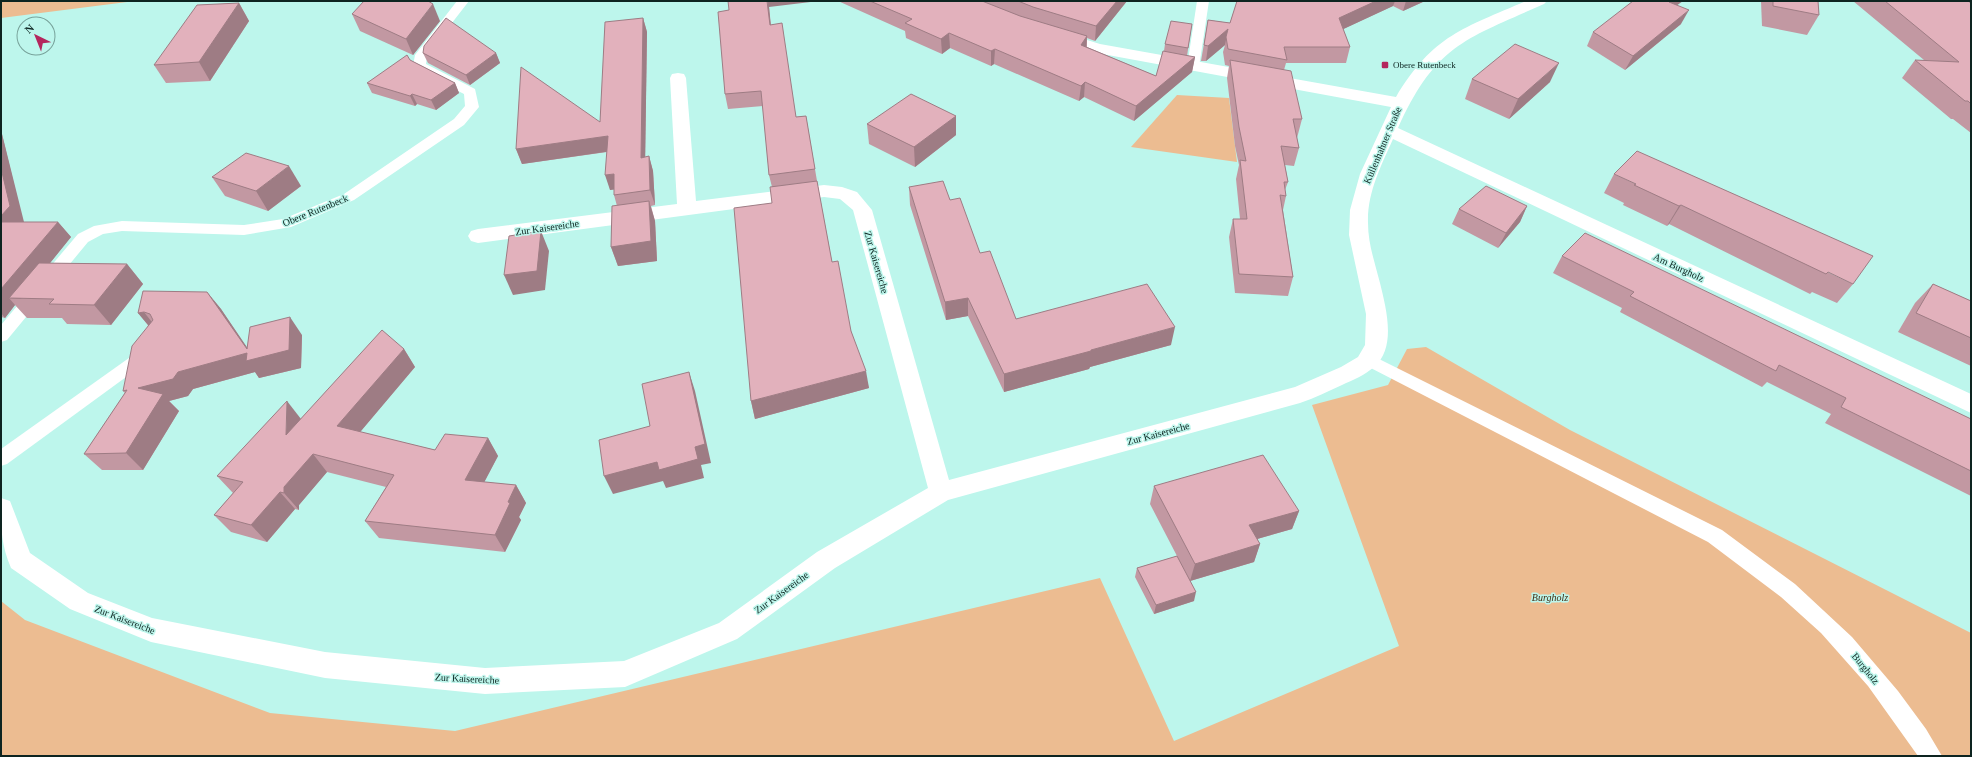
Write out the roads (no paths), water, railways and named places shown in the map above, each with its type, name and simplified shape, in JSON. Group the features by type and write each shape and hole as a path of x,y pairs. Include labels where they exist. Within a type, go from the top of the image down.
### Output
{"street":[{"name":"Küllenhahner Straße","path":"1369,360 1378,339 1374,305 1359,234 1358,208 1365,180 1400,103 1424,67 1451,42 1488,22 1539,1"},
{"path":"1040,31 1097,48 1193,67 1400,103"},
{"path":"678,78 687,209"},
{"name":"Am Burgholz","path":"1388,130 1971,404"},
{"name":"Zur Kaisereiche","path":"478,236 824,191 842,193 854,197 862,210 941,492"},
{"name":"Zur Kaisereiche","path":"1,508 20,560 79,601 151,630 325,665 485,681 625,674 728,631 826,560 941,492 1300,394 1335,380 1369,360"}],"lane":[{"name":"Obere Rutenbeck","path":"1,336 83,238 99,230 122,226 244,230 286,224 349,197 459,122 472,107 470,92 419,66 421,55 463,1"},
{"path":"1193,67 1203,1"},
{"path":"1,459 142,357 158,337"},
{"name":"Burgholz","path":"1369,360 1721,540 1762,570 1811,610 1846,644 1876,680 1931,756"}],"place":[{"name":"Obere Rutenbeck","path":"1385,65"}]}
